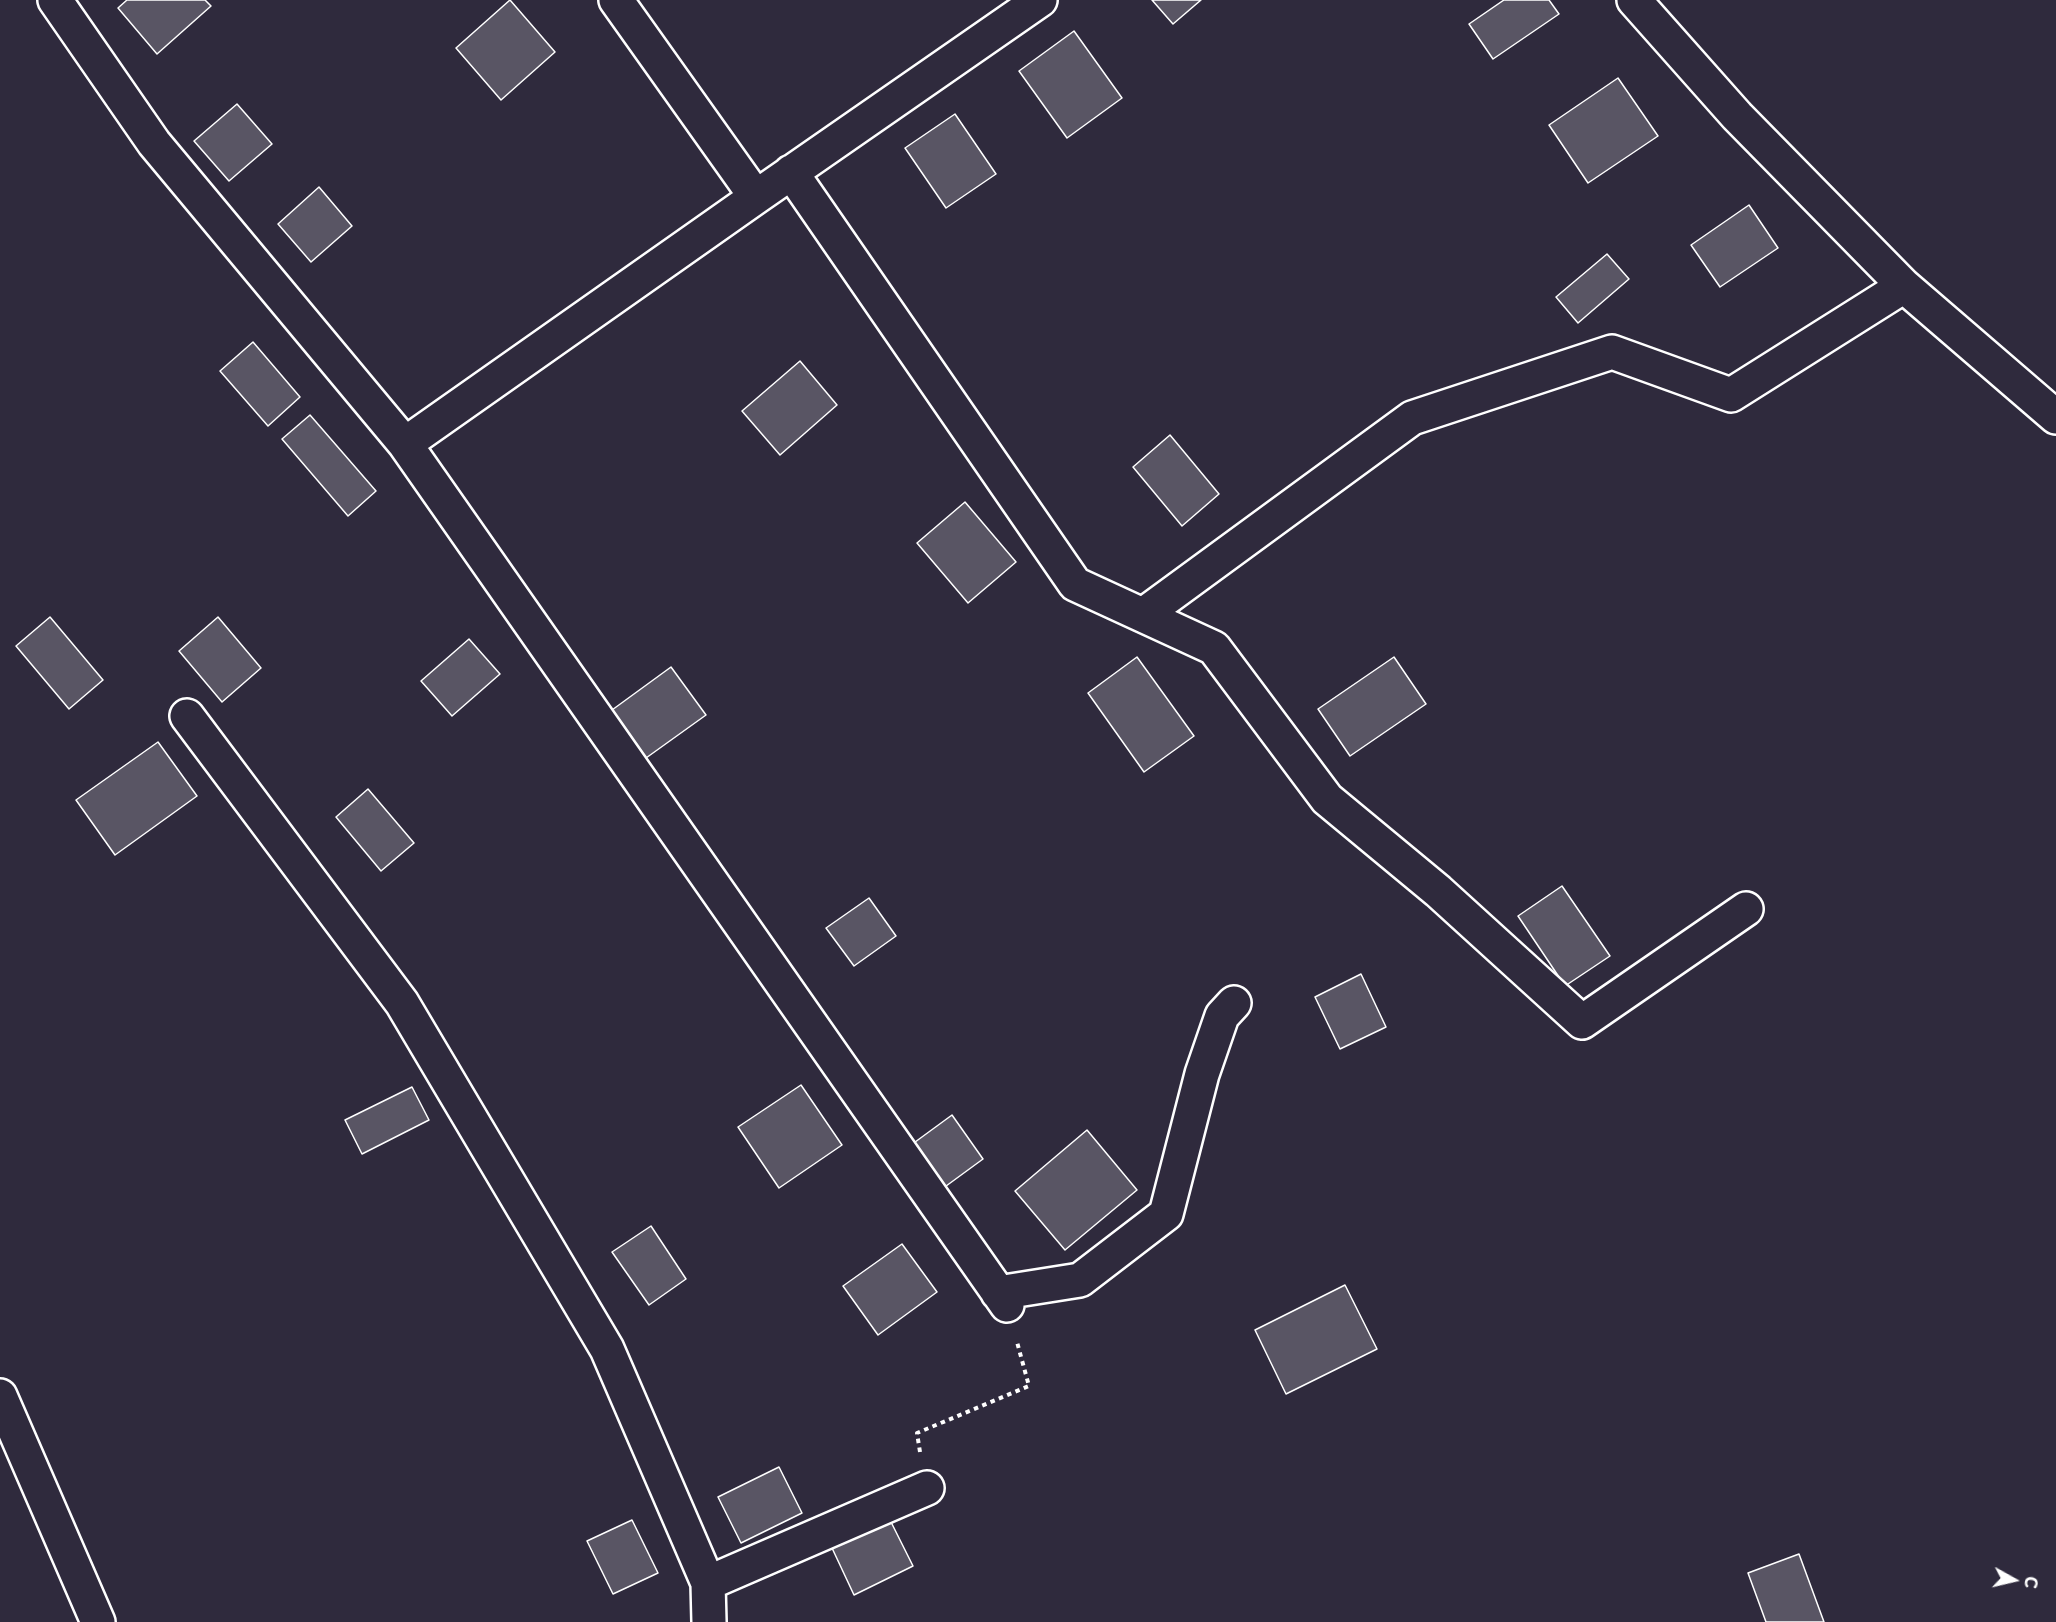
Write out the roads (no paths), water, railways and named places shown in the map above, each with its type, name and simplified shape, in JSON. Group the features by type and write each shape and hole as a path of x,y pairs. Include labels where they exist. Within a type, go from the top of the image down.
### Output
{"street":[{"path":"55,0 154,143 405,444 1003,1299 1080,1280 1166,1214 1202,1074 1222,1016 1234,1003"},
{"path":"616,0 756,196"},
{"path":"405,444 756,196 1040,0"},
{"path":"1634,0 1737,116 1904,286 2056,417"},
{"path":"791,172 1075,584 1214,648 1327,799 1438,891 1581,1022 1746,909"},
{"path":"1143,615 1412,418 1612,352 1731,395 1904,286"},
{"path":"187,716 402,1003 607,1349 708,1583 709,1622"},
{"path":"0,1396 98,1622"},
{"path":"708,1583 927,1488"}]}
